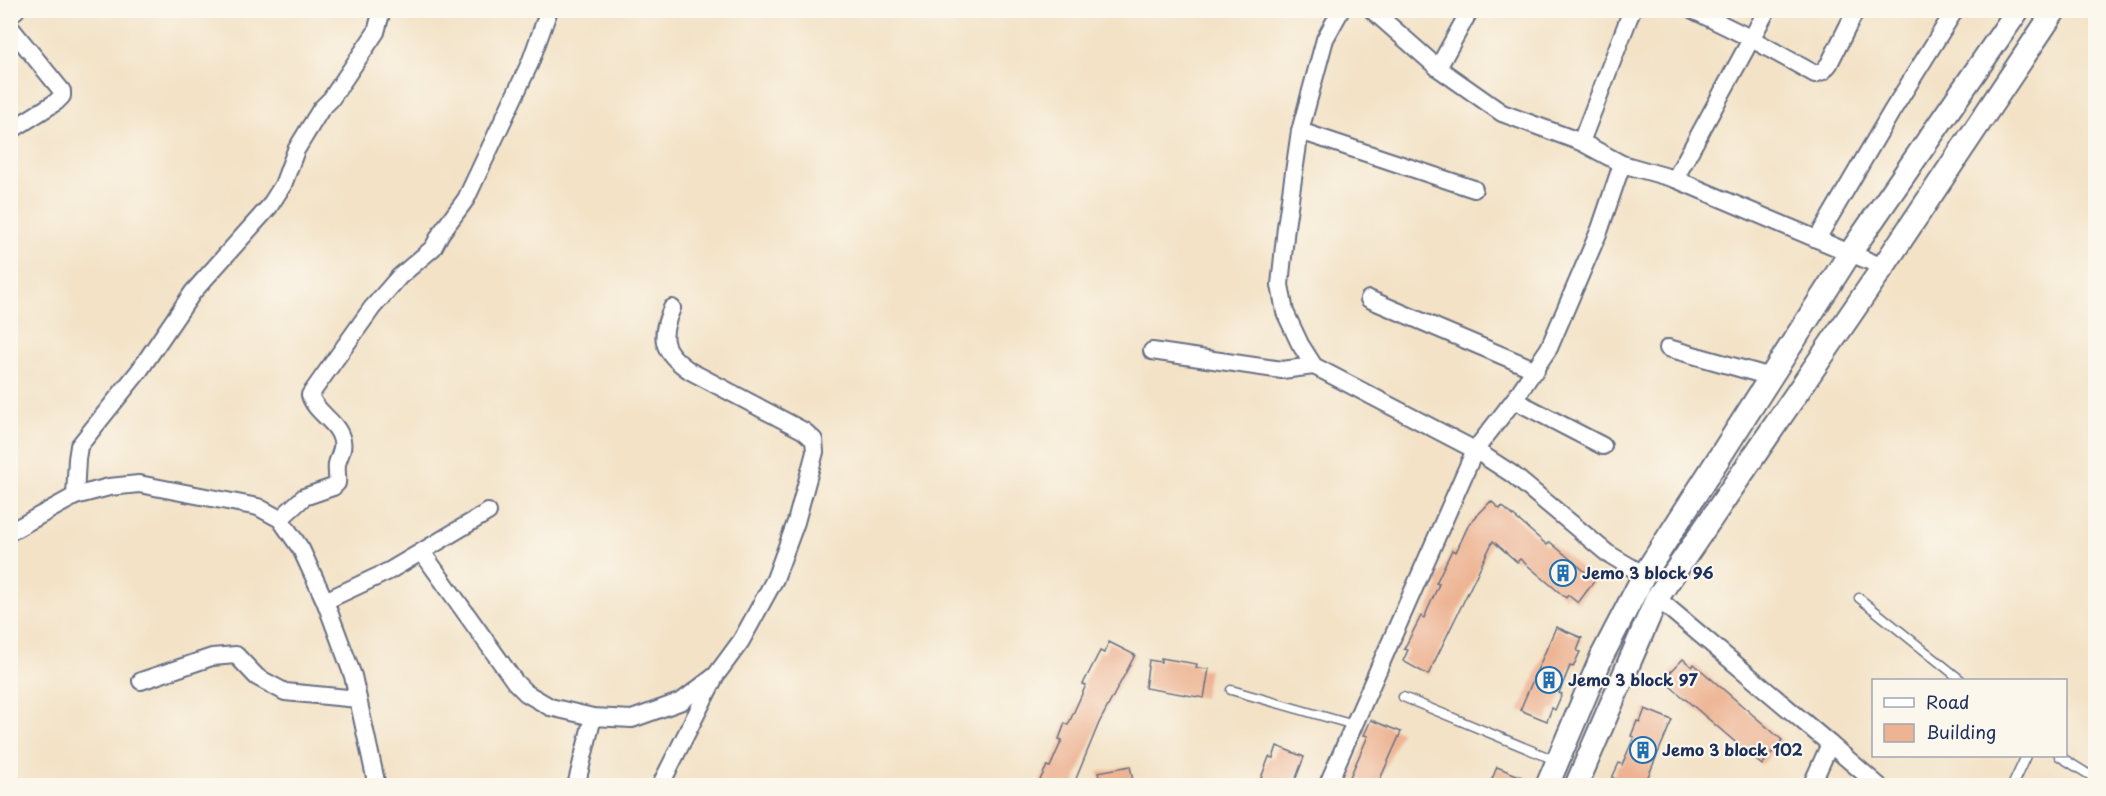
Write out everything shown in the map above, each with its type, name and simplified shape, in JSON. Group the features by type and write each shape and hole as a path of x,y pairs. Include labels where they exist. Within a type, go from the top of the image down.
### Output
{"street":[{"path":"10,15 16,10"},
{"path":"75,496 76,459 80,446 139,371 193,292 269,207 283,185 296,150 313,122 376,32 382,10"},
{"path":"280,519 304,497 337,483 337,466 343,445 342,438 339,431 312,402 310,395 372,308 399,277 433,248 466,199 530,63 549,10"},
{"path":"1341,10 1325,39 1300,130 1286,227 1280,285 1285,312 1300,344 1314,366 1475,450 1512,474 1607,553 1644,575"},
{"path":"1372,10 1438,68 1502,113 1581,142 1622,164 1675,179 1883,267"},
{"path":"1438,68 1470,10"},
{"path":"1581,142 1632,10"},
{"path":"1693,10 1815,74 1823,71 1829,64 1856,10"},
{"path":"1675,179 1767,10"},
{"path":"1817,239 1892,111 1955,10"},
{"path":"1547,786 1602,656 1644,575 1850,253 2018,10"},
{"path":"1576,786 1657,598 2055,10"},
{"path":"10,27 62,91 62,96 10,131"},
{"path":"1300,130 1474,189"},
{"path":"1327,786 1475,450 1536,370 1549,348 1600,230 1622,164"},
{"path":"1369,299 1536,370"},
{"path":"660,786 716,675 741,641 775,579 796,522 815,452 814,440 804,430 678,363 667,349 663,329 672,308"},
{"path":"1668,348 1771,377"},
{"path":"1152,351 1281,370 1314,366"},
{"path":"1514,400 1603,446"},
{"path":"10,532 75,496 109,487 139,484 258,507 280,519 301,549 325,601 353,676 377,786"},
{"path":"325,601 389,571 488,512"},
{"path":"422,552 515,682 526,693 550,707 593,717 632,718 682,701 716,675"},
{"path":"1657,598 1879,786"},
{"path":"141,681 212,657 236,655 257,677 285,692 358,699"},
{"path":"1602,656 1628,664"},
{"path":"576,786 593,717"},
{"path":"1811,786 1830,744"}],"lane":[{"path":"1859,598 1959,679"},
{"path":"1232,690 1354,725"},
{"path":"1403,697 1558,762"},
{"path":"2012,786 2026,757"},
{"path":"2061,757 2096,779"}],"building":[{"path":"1491,501 1500,509 1502,506 1547,545 1550,542 1595,580 1578,603 1568,595 1566,598 1520,559 1517,562 1493,541 1428,675 1403,661 1408,650 1404,649 1421,616 1424,618 1439,584 1436,583 1452,550 1456,552 1469,524"},
{"name":"Jemo 3 block 97","path":"1556,627 1582,638 1577,651 1580,652 1573,667 1570,666 1559,693 1562,694 1555,710 1552,708 1547,721 1520,710"},
{"path":"1109,642 1135,655 1099,723 1073,786 1041,786 1043,782 1040,780 1047,766 1050,767 1062,740 1059,739 1065,723 1068,725 1086,685 1083,684 1100,651 1104,653"},
{"path":"1161,658 1197,664 1196,668 1209,669 1204,698 1145,688 1149,660 1161,662"},
{"path":"1683,659 1692,667 1694,664 1782,740 1762,765 1663,680"},
{"name":"Jemo 3 block 102","path":"1645,709 1672,720 1644,786 1613,786 1616,779 1612,778 1619,763 1622,765 1634,737 1631,736 1637,721 1640,722"},
{"path":"1371,720 1401,732 1377,786 1346,786 1368,736 1364,735"},
{"path":"1277,746 1304,757 1293,786 1258,786 1269,757 1273,758"},
{"path":"1130,766 1134,786 1101,786 1098,772"},
{"path":"1497,767 1534,782 1534,786 1489,786"}],"place":[{"name":"Jemo 3 block 96","path":"1563,573"},
{"name":"Jemo 3 block 97","path":"1549,680"},
{"name":"Jemo 3 block 102","path":"1643,750"}]}
